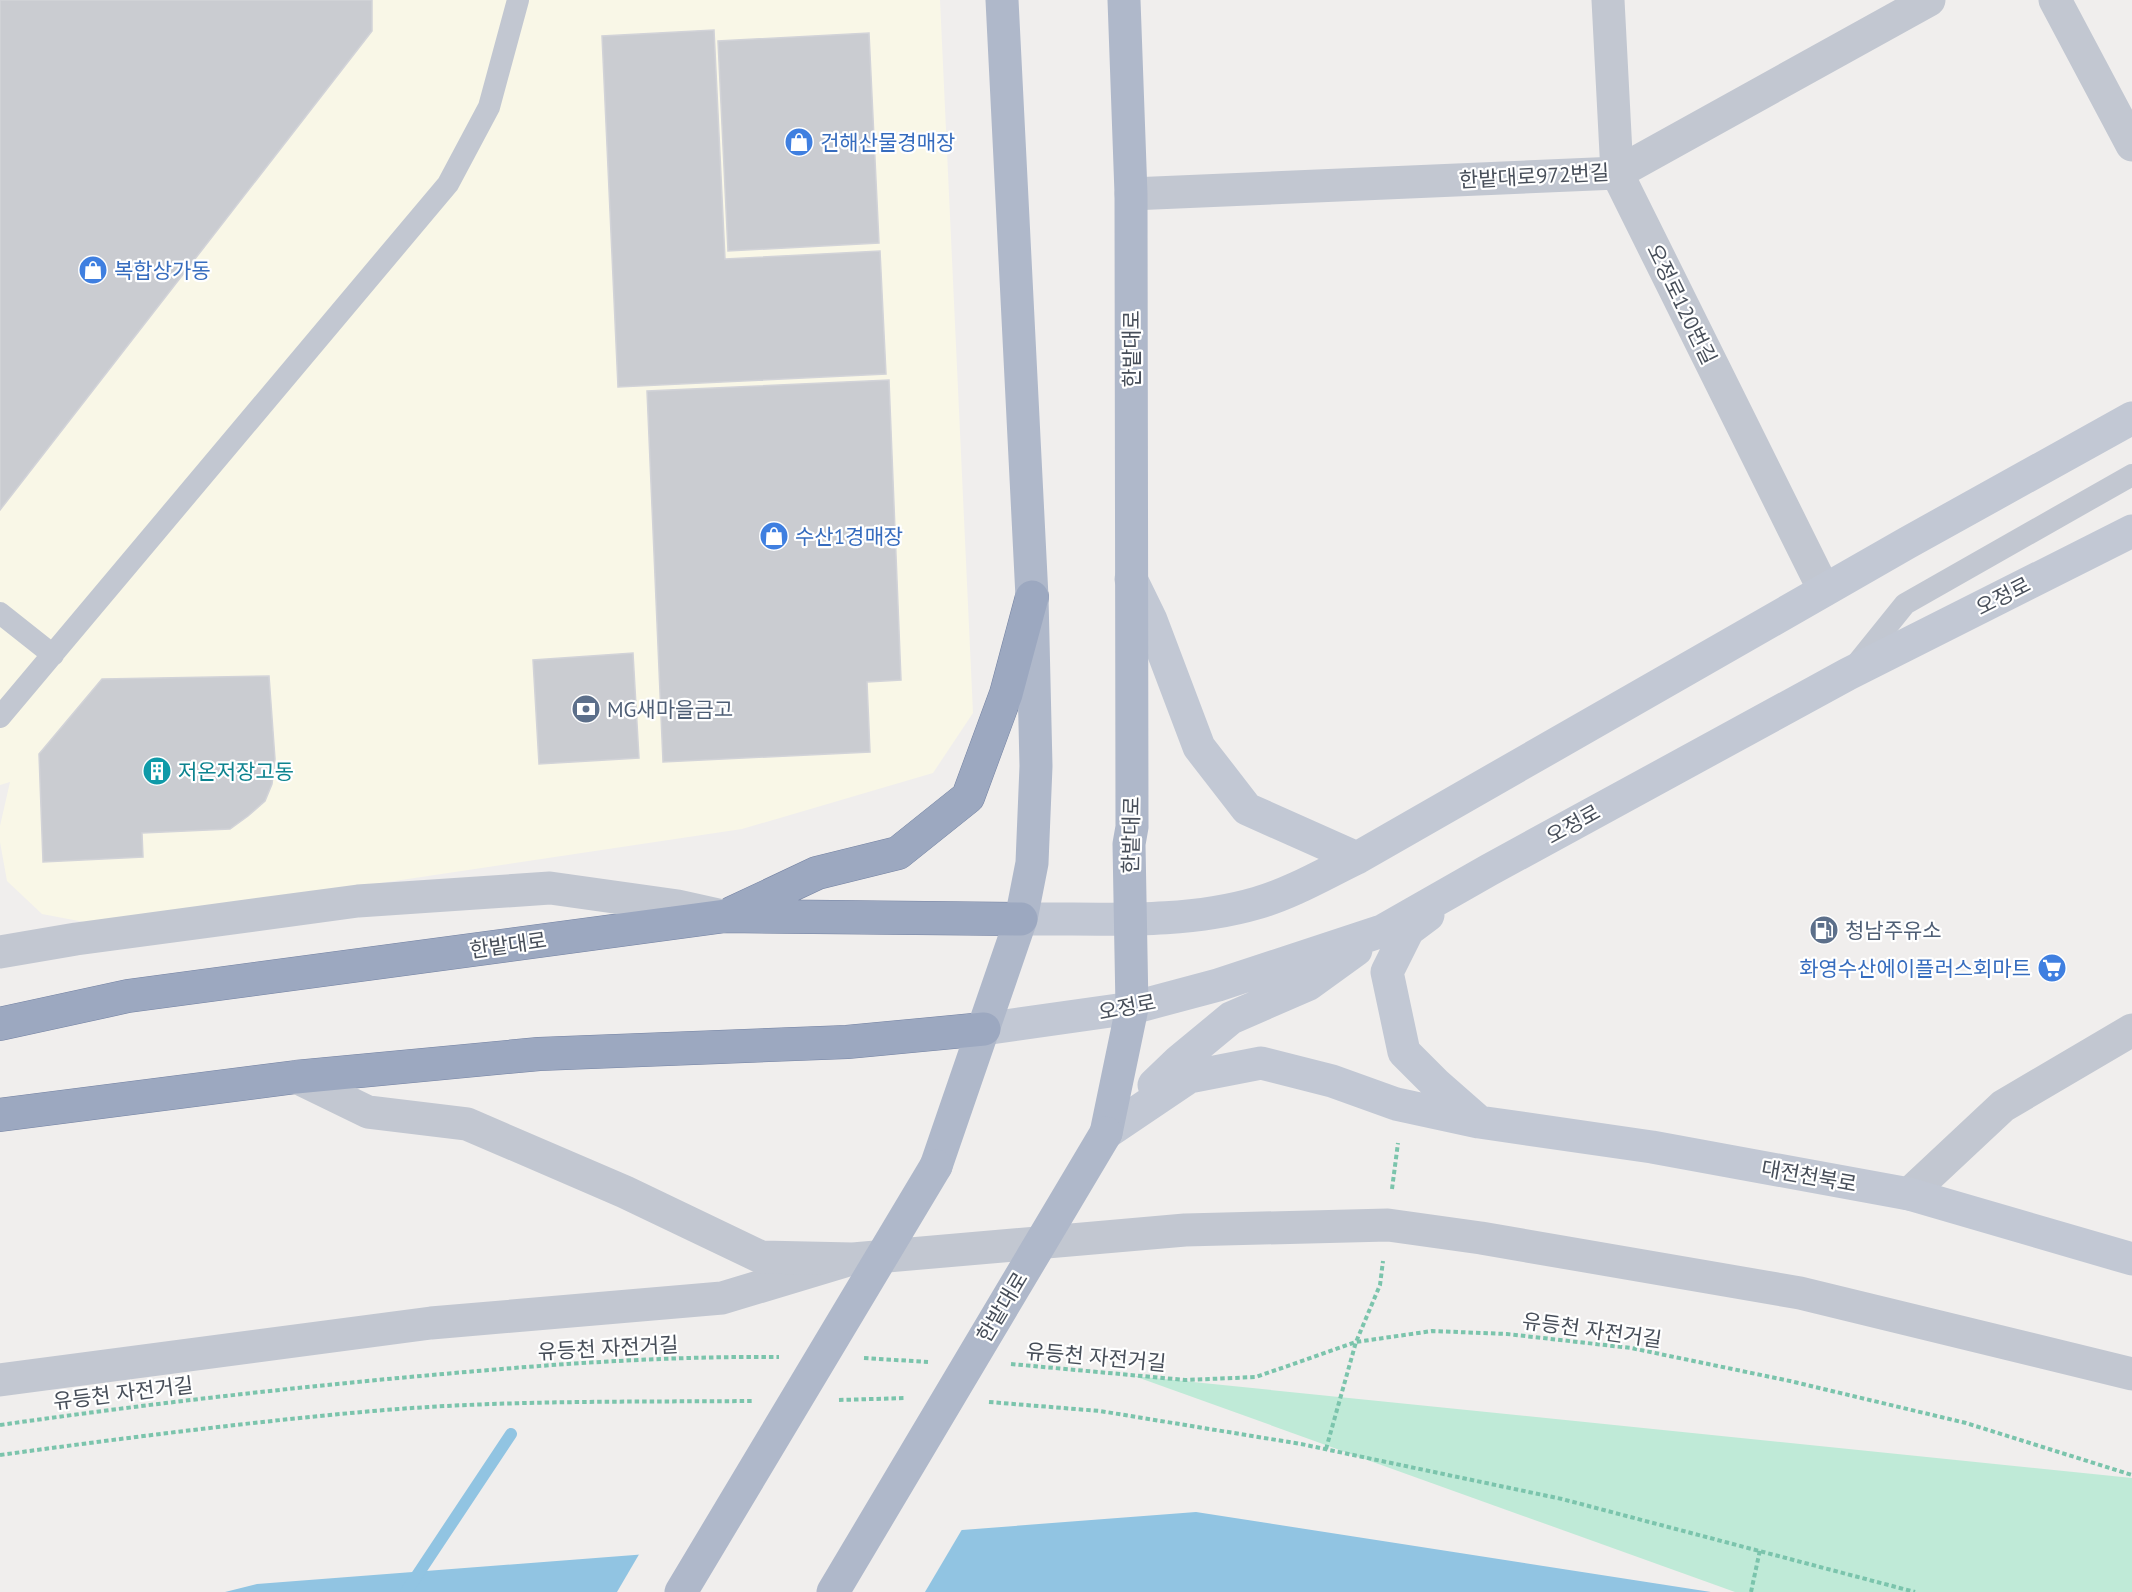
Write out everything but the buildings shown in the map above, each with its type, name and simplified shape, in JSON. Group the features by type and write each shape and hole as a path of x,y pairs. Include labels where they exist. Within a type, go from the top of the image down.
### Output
{"highway":[{"path":"725,916 817,873 898,853 968,797 1006,694 1032,597"},
{"name":"한밭대로","path":"0,1024 128,996 725,916 1021,920"},
{"path":"0,1115 296,1077 539,1054 847,1042 984,1029"}],"main road":[{"path":"681,1592 936,1166 1021,920 1032,863 1036,766 1032,597 1002,0"},
{"name":"한밭대로","path":"833,1592 1106,1133 1132,1008 1129,844 1132,827 1131,194 1124,0"},
{"path":"1021,920 1183,918 1257,903 1288,891 1357,858 1824,590 2132,418"},
{"name":"오정로","path":"984,1029 1132,1008 1218,985 1382,932 1489,870 1848,674 2132,531"},
{"path":"1131,579 1152,620 1199,747 1247,808 1357,858"},
{"path":"1479,1122 1404,1052 1387,972 1408,930 1489,870"},
{"path":"1106,1133 1179,1060 1231,1018 1309,984 1382,932"},
{"name":"대전천북로","path":"1106,1133 1189,1077 1261,1063 1332,1081 1396,1104 1479,1122 1652,1147 1909,1194 2132,1259"}],"street":[{"name":"오정로120번길","path":"1608,0 1617,173 1824,590"},
{"name":"한밭대로972번길","path":"1131,194 1617,173 1929,0"},
{"path":"2055,0 2132,145"},
{"path":"0,951 358,901 550,888 678,906 725,916"},
{"path":"1909,1194 2003,1106 2132,1030"},
{"path":"296,1077 368,1112 467,1124 625,1192 761,1257 853,1259 1185,1230 1388,1225 1481,1238 1800,1293 2132,1374"},
{"path":"0,1380 430,1323 723,1298 853,1259"}],"lane":[{"path":"0,717 448,184 489,107 518,0"},
{"path":"1848,674 1905,604 2132,475"},
{"path":"0,613 53,655"}],"path":[{"path":"1392,1190 1398,1143"},
{"path":"1326,1449 1356,1342 1380,1285"},
{"name":"유등천 자전거길","path":"1001,1364 1185,1380 1256,1377 1356,1342 1432,1331 1507,1334 1631,1348 1790,1381 1966,1423 2132,1476"},
{"name":"유등천 자전거길","path":"0,1425 145,1404 350,1382 545,1365 787,1357"},
{"path":"855,1358 937,1362"},
{"path":"1751,1592 1760,1550"}],"shaded area":[{"path":"0,0 940,0 973,713 933,773 742,829 100,925 42,914 7,881 0,842 0,826 10,782 0,785"}],"green space":[{"path":"1134,1376 2132,1478 2132,1592 1735,1592"}],"water":[{"path":"1196,1512 1711,1592 225,1592 257,1584"}],"pier":[{"path":"964,1526 925,1592 617,1592 641,1551"}],"waterway":[{"path":"406,1592 511,1434"}],"place":[{"name":"건해산물경매장","path":"799,142"},
{"name":"복합상가동","path":"93,270"},
{"name":"수산1경매장","path":"774,536"},
{"name":"MG새마을금고","path":"586,709"},
{"name":"저온저장고동","path":"157,771"},
{"name":"청남주유소","path":"1824,930"},
{"name":"화영수산에이플러스회마트","path":"2052,968"}]}
